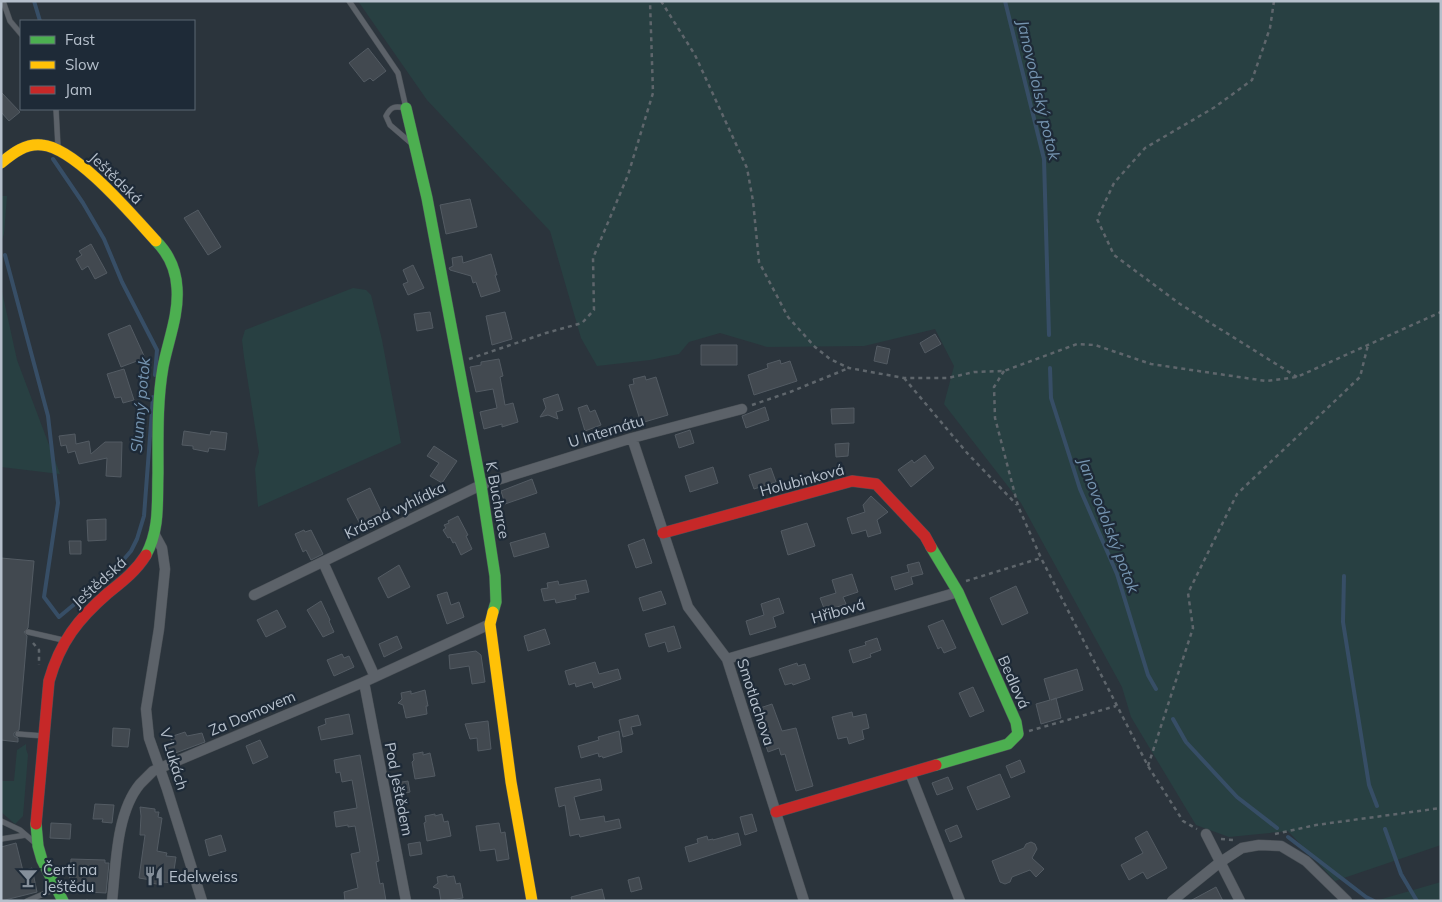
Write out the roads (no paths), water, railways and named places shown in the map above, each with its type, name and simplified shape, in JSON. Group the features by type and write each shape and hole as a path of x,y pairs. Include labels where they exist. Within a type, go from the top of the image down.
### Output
{"street":[{"name":"K Bucharce","path":"406,108 427,198 481,485 495,576 496,602 490,624 511,782 532,901"},
{"path":"1,163 20,149 28,146 37,145 58,148"},
{"name":"Ještědská","path":"58,148 70,156 126,207 169,256 178,279 178,299 161,381 155,535 148,553 135,571 75,624 63,640 50,673 36,822 38,846 42,860 63,901"},
{"name":"U Internátu","path":"481,485 632,438 742,409"},
{"name":"Smotlachova","path":"632,438 688,607 727,659 804,901"},
{"name":"Holubinková","path":"663,533 852,481 876,484 925,536 958,592"},
{"name":"Krásná vyhlídka","path":"254,595 481,485"},
{"name":"V Lukách","path":"155,535 162,548 165,569 159,629 146,709 149,738 202,901"},
{"path":"323,562 375,677"},
{"name":"Hřibová","path":"727,659 958,592"},
{"name":"Bedlová","path":"910,773 1008,744 1018,734 1016,722 958,592"},
{"name":"Za Domovem","path":"112,901 120,834 127,807 139,786 154,770 364,682 490,624"},
{"name":"Pod Ještědem","path":"364,682 406,901"},
{"path":"776,812 910,773 960,901"},
{"path":"1206,834 1219,863 1240,901"},
{"path":"1172,901 1219,863 1242,848 1259,845 1281,846 1306,861 1347,901"}],"lane":[{"path":"3,1 10,21 20,33"},
{"path":"349,1 398,73 406,108 395,106 390,109 386,116 390,125 415,145"},
{"path":"56,110 58,148"},
{"path":"28,632 63,640"},
{"path":"18,734 44,736"},
{"path":"1,821 20,830 38,846"},
{"path":"1,839 26,835"},
{"path":"27,901 56,889"}],"waterway":[{"name":"Slunný potok","path":"34,1 40,20"},
{"name":"Janovodolský potok","path":"1005,1 1044,159 1049,335"},
{"name":"Slunný potok","path":"53,159 83,203 104,239 122,282 157,350 155,375"},
{"path":"5,255 48,416 58,503 44,597 59,617 113,572 131,551 137,539 144,516 153,397"},
{"name":"Janovodolský potok","path":"1050,368 1051,398 1080,489 1117,574 1148,675 1156,689"},
{"path":"1344,576 1343,622 1369,785 1377,806"},
{"name":"Janovodolský potok","path":"1173,719 1186,742 1237,797 1277,828"},
{"path":"1385,829 1401,874 1417,901"},
{"name":"Janovodolský potok","path":"1288,837 1366,897 1374,901"}],"place":[{"name":"Edelweiss","path":"154,876"},
{"name":"Čerti na Ještědu","path":"28,878"}]}
